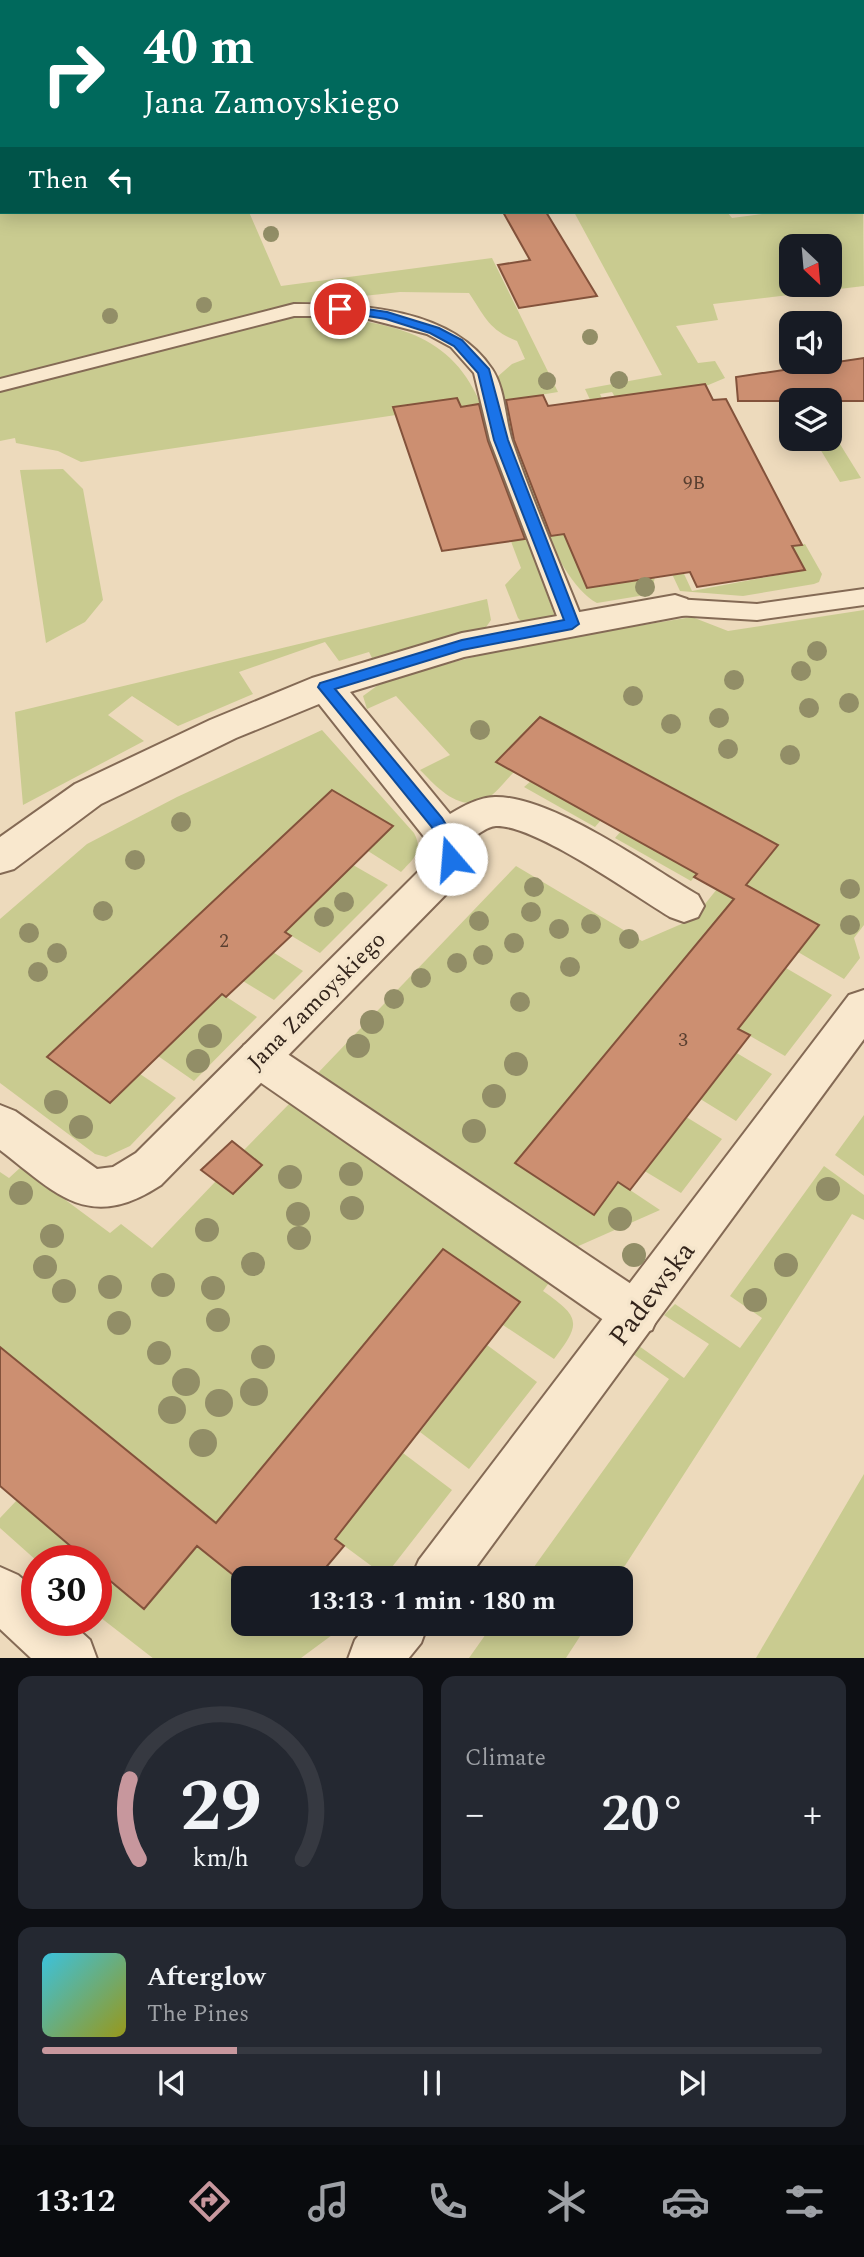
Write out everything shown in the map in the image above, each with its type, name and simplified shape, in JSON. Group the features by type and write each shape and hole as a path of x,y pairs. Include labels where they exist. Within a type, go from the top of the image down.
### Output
{"street":[{"path":"0,858 88,794 223,729 325,687 462,645 675,607"},
{"path":"325,687 446,836 492,811 512,812 589,851 684,906"},
{"name":"Jana Zamoyskiego","path":"0,1124 78,1182 93,1189 134,1180 152,1167 444,871 452,848 446,836"},
{"name":"Padewska","path":"446,1566 864,1007"},
{"path":"259,1059 635,1314"},
{"path":"0,1593 71,1658"},
{"path":"374,1658 392,1636"}],"lane":[{"path":"0,385 294,310 357,310 434,330 458,343 484,372 501,440 572,624"},
{"path":"675,607 757,612 864,597"}],"green space":[{"path":"0,214 250,214 281,286 492,258 558,392 509,400 587,588 655,577 651,594 597,603 579,588 562,565 532,501 509,432 496,378 512,364 525,359 517,341 494,327 469,293 400,292 291,304 0,378"},
{"path":"575,214 729,214 732,218 761,214 863,214 864,286 842,289 842,234 779,234 779,296 713,304 718,320 676,326 698,363 715,361 725,378 706,386 705,384 615,397 612,392 600,394 692,591 804,570 792,546 805,544 822,574 819,582 814,584 743,596 680,591 585,389 662,375"},
{"path":"304,315 356,320 404,331 446,354 463,372 477,396 555,617 523,623 518,618 505,585 521,568 457,398 394,407 396,415 81,462 58,451 16,443 15,438 0,441 0,390"},
{"path":"842,447 861,478 840,482 821,451 842,451"},
{"path":"63,469 83,489 103,600 85,622 46,643 20,470"},
{"path":"487,599 491,620 484,630 372,658 369,652 339,661 325,642 239,672 253,694 178,726 132,696 108,715 144,741 23,805 15,712"},
{"path":"864,610 864,925 854,938 860,958 844,979 798,952 819,925 746,885 778,845 540,718 496,761 514,772 497,790 486,799 476,802 458,800 441,790 420,770 450,755 396,696 367,709 363,696 385,680 520,645 692,617 728,631"},
{"path":"322,730 414,833 418,845 416,854 401,872 368,851 393,826 332,791 47,1056 110,1103 140,1074 176,1098 130,1146 106,1157 95,1154 0,1083 0,919 87,844 177,797"},
{"path":"531,781 601,820 595,827 524,787"},
{"path":"621,831 697,874 691,881 615,838"},
{"path":"353,865 388,885 320,953 285,932"},
{"path":"516,866 642,941 693,919 717,889 737,895 515,1163 594,1215 618,1182 660,1210 574,1248 316,1075"},
{"path":"268,949 303,971 274,1000 238,978"},
{"path":"786,968 832,995 785,1056 738,1029"},
{"path":"222,994 257,1017 194,1081 158,1056"},
{"path":"725,1046 772,1074 736,1121 689,1092"},
{"path":"291,1102 551,1280 543,1291 570,1314 573,1329 554,1359 503,1325 520,1302 442,1250 216,1523 0,1347 0,1172 9,1178 21,1167 110,1233 121,1224 152,1248 216,1181 233,1194 262,1165 244,1150"},
{"path":"675,1110 722,1139 681,1193 633,1164"},
{"path":"864,1115 864,1176 835,1155"},
{"path":"824,1166 864,1195 864,1220 852,1214 625,1566 535,1566 669,1379 633,1354 639,1346 684,1378 709,1344 664,1315 675,1304 740,1348 762,1318 730,1296"},
{"path":"487,1345 537,1382 469,1469 420,1432"},
{"path":"403,1453 452,1490 393,1566 371,1566 335,1539"},
{"path":"864,1474 864,1658 756,1658"},
{"path":"17,1500 69,1545 21,1547 0,1528 0,1518"},
{"path":"197,1546 231,1574 231,1636 331,1636 301,1658 153,1658 112,1626 114,1583 144,1608"},
{"path":"485,1636 580,1636 566,1658 469,1658"}],"building":[{"path":"504,214 547,214 597,296 519,308 498,265 530,260"},
{"path":"864,358 864,401 842,401 842,388 779,388 779,401 738,401 736,377 779,371 779,374 842,374 842,361"},
{"path":"705,384 713,400 726,399 802,545 792,546 805,570 697,587 690,572 587,588 564,534 551,536 514,440 506,400 543,395 548,406"},
{"path":"457,398 461,407 479,404 488,441 525,539 442,551 393,407"},
{"path":"540,717 778,845 746,885 819,925 738,1029 750,1035 630,1190 618,1182 594,1215 515,1163 734,899 694,877 697,874 496,762"},
{"path":"332,790 393,826 285,932 291,936 226,997 222,994 110,1103 47,1057"},
{"path":"232,1141 262,1165 233,1194 201,1170"},
{"path":"443,1249 520,1302 335,1539 344,1546 327,1566 231,1566 231,1573 197,1546 144,1609 112,1582 112,1545 69,1545 0,1486 0,1347 216,1523"}],"route":[{"path":"340,309 387,315 434,330 458,343 474,358 484,372 501,440 572,624 462,645 373,670 325,687 437,822 452,848 451,859"}]}
